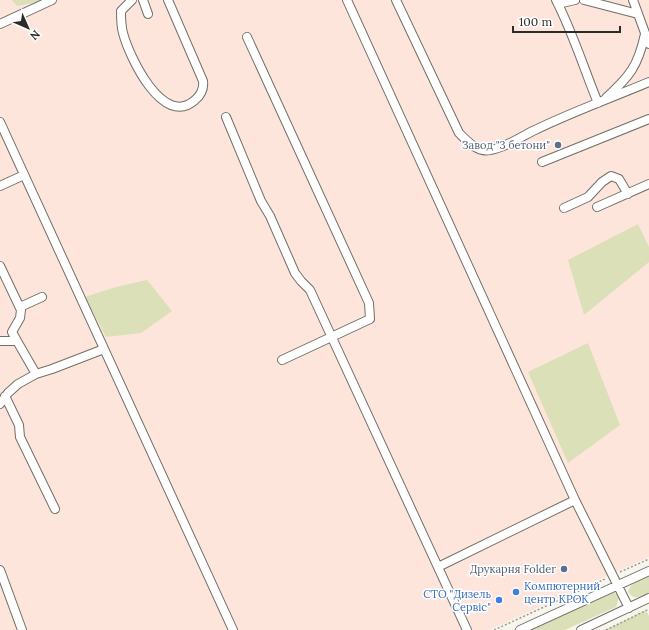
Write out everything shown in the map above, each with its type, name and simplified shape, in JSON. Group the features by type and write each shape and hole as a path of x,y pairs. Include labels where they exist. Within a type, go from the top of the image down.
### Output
{"street":[{"path":"0,24 52,0"},
{"path":"132,0 121,11 121,19 128,48 137,68 156,93 172,106 181,107 189,105 196,100 204,87 203,81 168,0"},
{"path":"143,0 148,14"},
{"path":"347,0 575,500 629,608"},
{"path":"396,0 459,133 467,142 484,150 490,150 506,144 535,130 649,82"},
{"path":"575,0 557,2 600,103"},
{"path":"584,0 638,14"},
{"path":"633,0 649,44"},
{"path":"600,103 627,78 636,65 645,34"},
{"path":"247,37 369,303 370,319 282,360"},
{"path":"226,117 261,201 270,216 295,273 310,290 467,630"},
{"path":"542,162 649,119"},
{"path":"0,122 233,630"},
{"path":"0,186 24,175"},
{"path":"564,208 588,197 602,182 611,176 619,179 628,194"},
{"path":"597,207 649,184"},
{"path":"0,266 20,307 21,314 12,332 36,374"},
{"path":"20,307 42,297"},
{"path":"0,341 17,342"},
{"path":"0,404 18,384 36,374 104,348"},
{"path":"6,396 19,425 20,437 55,509"},
{"path":"438,567 575,500"},
{"path":"0,570 22,630"},
{"path":"520,630 649,571"},
{"path":"581,630 649,600"}],"path":[{"path":"494,630 649,559"},
{"path":"606,630 649,609"}],"shaded area":[{"path":"0,0 649,0 649,557 489,630 0,630"}],"green space":[{"path":"12,0 50,0 17,6"},
{"path":"638,224 649,247 649,262 584,315 568,260"},
{"path":"147,280 172,311 141,333 106,337 85,297 116,287"},
{"path":"588,343 620,425 568,463 528,372"},
{"path":"649,575 649,593 640,597 632,596 628,591 633,582"},
{"path":"612,592 617,594 619,598 616,607 565,630 528,630"},
{"path":"646,610 649,616 649,630 605,630"}],"place":[{"name":"Завод \"3 бетони\"","path":"558,145"},
{"name":"Друкарня Folder","path":"564,569"},
{"name":"Компютерний центр КРОК","path":"516,592"},
{"name":"СТО \"Дизель Сервіс\"","path":"499,600"}]}
